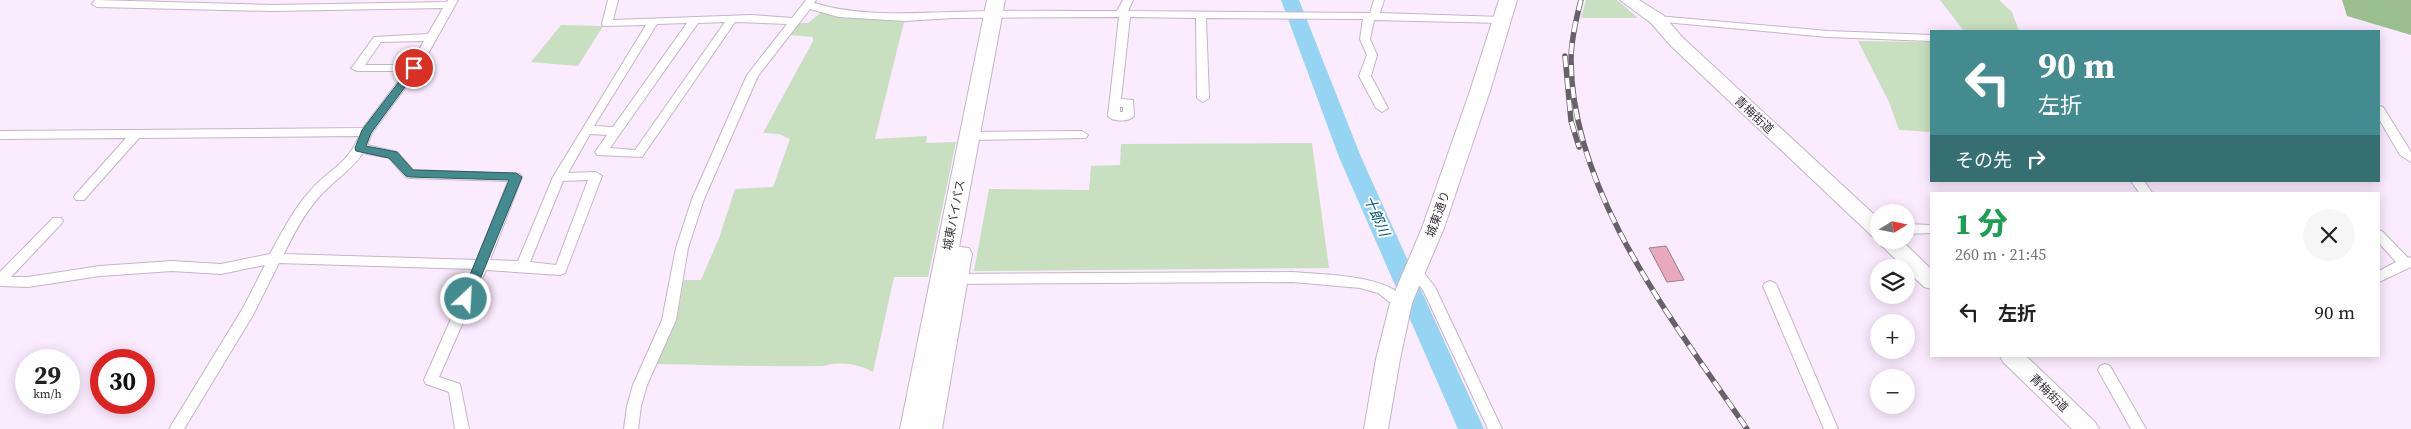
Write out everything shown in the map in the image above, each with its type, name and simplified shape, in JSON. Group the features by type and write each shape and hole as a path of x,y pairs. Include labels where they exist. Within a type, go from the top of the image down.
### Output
{"highway":[{"name":"城東通り","path":"1376,429 1388,360 1401,303 1433,228 1508,0"},
{"name":"城東バイパス","path":"912,429 949,279 1000,7"},
{"name":"城東バイパス","path":"930,429 949,279"}],"main road":[{"name":"青梅街道","path":"1628,0 1658,20 1683,48 1870,223"},
{"path":"1649,0 1658,20"},
{"name":"青梅街道","path":"1898,249 1930,280"},
{"name":"青梅街道","path":"2012,357 2087,429"}],"street":[{"path":"101,0 97,4 452,3 414,68 366,132 360,148 349,164 315,192 295,219 248,311 176,429"},
{"path":"613,0 607,24 732,19 794,21"},
{"path":"1115,102 1123,14 1128,0"},
{"path":"1379,0 1371,17 1365,39 1372,54 1365,76 1382,108"},
{"path":"631,429 634,406 640,385 669,320 682,248 698,199 753,76 794,21 810,3 839,14 870,16 1000,7 1123,14 1502,20"},
{"path":"1201,15 1203,98"},
{"path":"695,20 601,152 638,154 732,19"},
{"path":"1658,20 1828,34 1930,38"},
{"path":"522,266 559,177 654,21"},
{"path":"414,68 357,68 378,39 433,37"},
{"path":"2380,112 2404,152 2411,158"},
{"path":"586,130 616,131"},
{"path":"0,136 366,132"},
{"path":"80,197 135,135"},
{"path":"976,136 1082,135"},
{"path":"360,148 393,155 410,174 516,177 481,266 431,380 455,388 462,429"},
{"path":"0,280 28,282 100,271 172,266 221,269 276,258 522,266 560,270 596,176 559,177"},
{"path":"2137,182 2145,192"},
{"path":"0,280 57,221"},
{"path":"1915,229 1930,229"},
{"path":"2380,235 2408,262 2380,276"},
{"path":"1415,271 1428,287 1495,429"},
{"path":"949,279 1292,277 1360,283 1382,288 1401,303"},
{"path":"1770,286 1831,429"},
{"path":"2105,370 2139,429"}],"green space":[{"path":"1586,0 1617,0 1638,18 1581,18"},
{"path":"1940,0 1999,0 2012,12 2019,30 1963,30"},
{"path":"2342,0 2411,0 2411,35 2347,16"},
{"path":"824,10 905,18 875,139 927,136 926,143 956,142 928,277 894,277 873,372 855,365 843,364 824,366 761,366 656,364 678,313 684,280 701,280 719,238 735,189 773,187 790,139 779,134 763,133 813,41 813,37 791,35 799,23 808,23"},
{"path":"561,25 603,26 578,66 531,62"},
{"path":"1858,41 1930,42 1930,132 1899,130 1889,102"},
{"path":"1312,143 1329,268 974,271 989,189 1089,190 1091,166 1120,165 1121,144"}],"building":[{"path":"1666,246 1684,280 1667,282 1649,248"}],"waterway":[{"name":"十郎川","path":"1290,0 1350,157 1471,429"}],"railway":[{"path":"1581,0 1573,37 1571,60 1576,110 1589,160 1608,208 1632,255 1659,301 1747,429"},
{"path":"1565,56 1571,121 1579,147"}],"route":[{"path":"414,68 366,132 360,148 393,155 410,174 516,177 466,299"}]}
